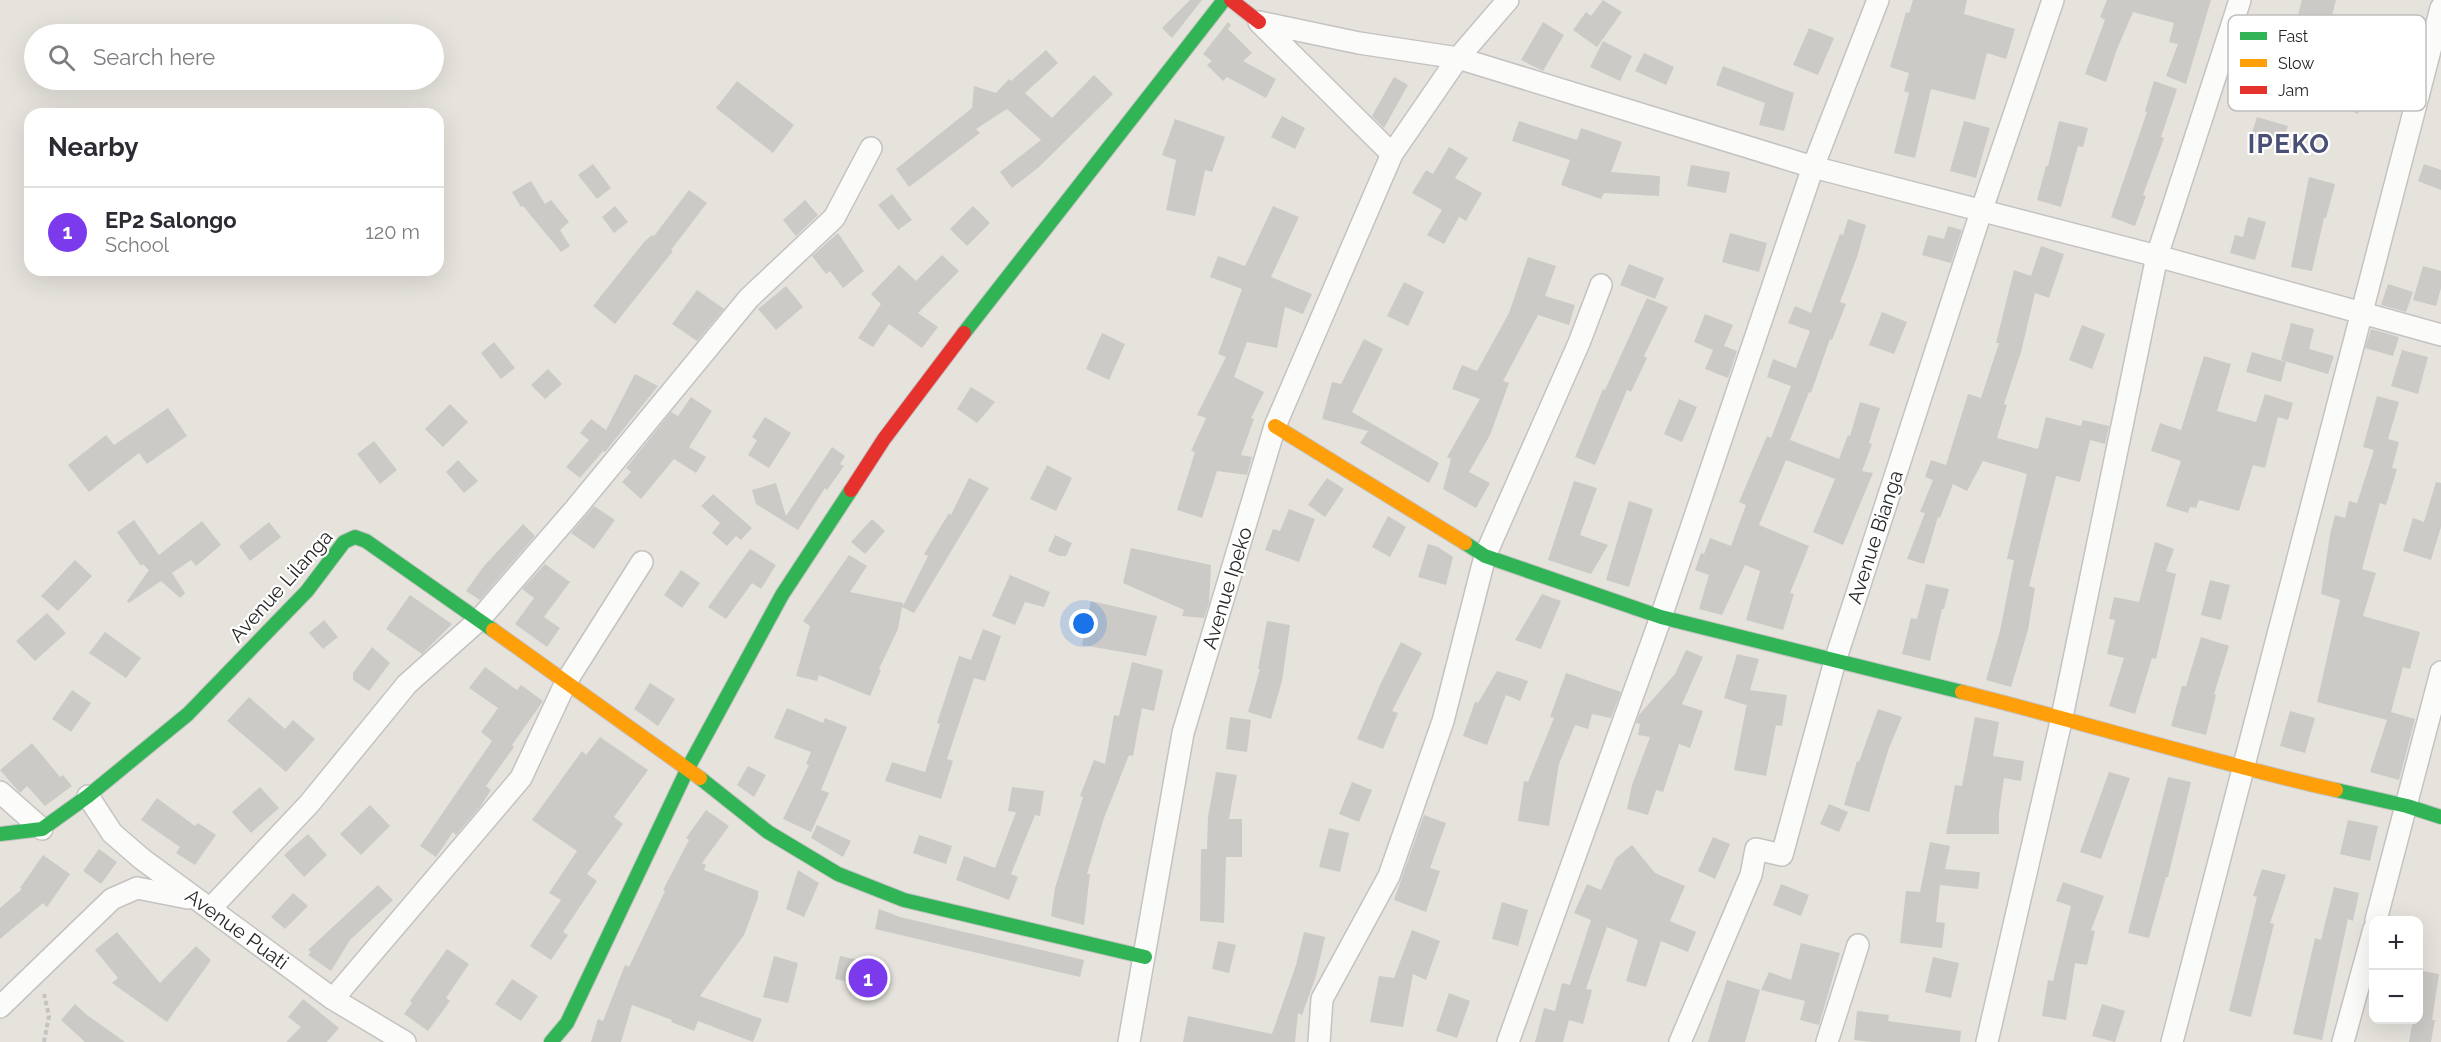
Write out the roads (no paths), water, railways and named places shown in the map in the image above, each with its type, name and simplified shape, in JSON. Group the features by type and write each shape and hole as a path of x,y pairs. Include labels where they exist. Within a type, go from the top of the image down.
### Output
{"street":[{"path":"551,1042 567,1023 688,768 782,595 884,439 1040,234 1224,0"},
{"path":"1231,0 1259,22 1392,154"},
{"name":"Avenue Ipeko","path":"1129,1042 1183,733 1275,426 1392,154 1458,58 1508,0"},
{"path":"1508,1042 1661,617 1813,167 1878,0"},
{"name":"Avenue Bianga","path":"1680,1042 1751,875 1756,849 1782,855 1835,661 1981,212 2053,0"},
{"path":"2235,15 2240,0"},
{"path":"2426,64 2441,8"},
{"path":"1259,22 1359,43 1458,58 1813,167 2157,256 2441,335"},
{"path":"1987,1042 2062,717 2157,256 2228,37"},
{"path":"2172,1042 2245,770 2359,312 2413,111"},
{"path":"0,1007 112,899 137,888 165,892 204,905 309,804 407,684 479,620 576,508 749,298 834,218 871,148"},
{"path":"1318,1042 1322,999 1389,876 1443,721 1485,556 1579,343 1601,285"},
{"path":"1275,426 1485,556 1661,617 2062,717 2245,770 2407,806 2441,817"},
{"name":"Avenue Lilanga","path":"0,834 42,829 88,796 188,714 307,591 344,542 355,537 366,541 688,768 768,832 838,874 904,900 1145,957"},
{"path":"333,999 521,778 566,682 642,562"},
{"path":"2377,916 2441,672"},
{"path":"0,792 42,829"},
{"name":"Avenue Puati","path":"88,796 112,833 204,905 333,999 405,1042"},
{"path":"2343,1042 2369,944"},
{"path":"1827,1042 1858,945"}],"place":[{"name":"EP2 Salongo","path":"868,978"}],"district":[{"name":"IPEKO","path":"2289,144"}]}
